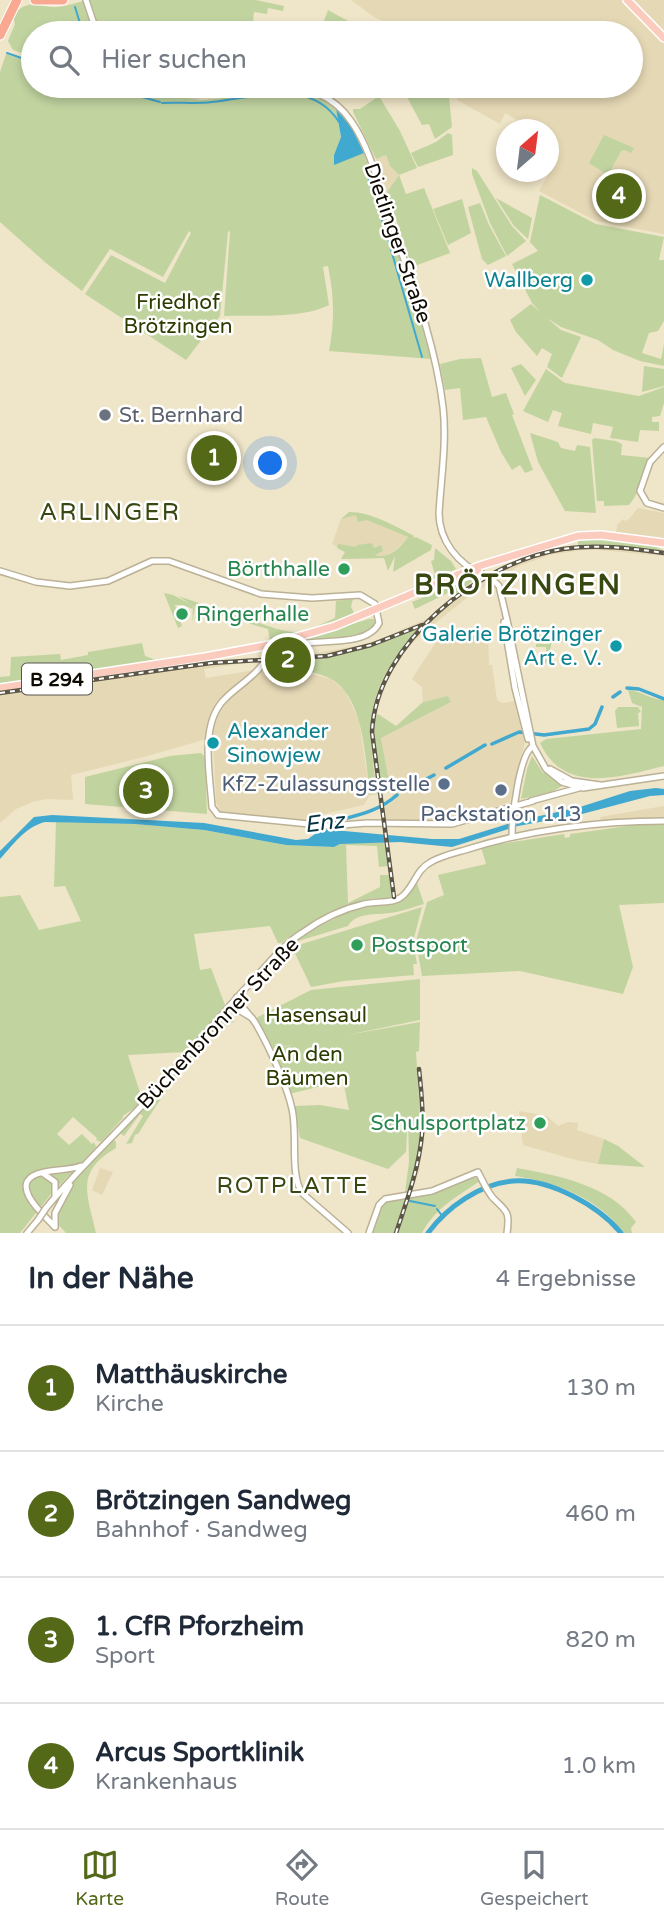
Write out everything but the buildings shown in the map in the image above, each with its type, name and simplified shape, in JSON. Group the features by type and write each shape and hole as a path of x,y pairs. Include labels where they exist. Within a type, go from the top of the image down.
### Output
{"highway":[{"path":"0,35 17,0"},
{"path":"12,10 24,2 34,0 63,0"}],"main road":[{"path":"86,0 93,21"},
{"path":"626,0 664,38"},
{"name":"Dietlinger Straße","path":"326,98 352,122 368,153 432,344 444,417 439,519 448,546 477,573"},
{"path":"664,447 653,457 640,489 649,504 664,508"},
{"name":"B 294","path":"422,590 430,591 477,573 494,562 583,535 664,545"},
{"path":"0,570 36,582 71,586 108,581 144,563 163,560 261,594 312,598 354,594 366,597 376,610 378,626 366,636 300,643 273,651"},
{"path":"457,575 461,569 460,560"},
{"name":"B 294","path":"0,688 241,651 319,631 457,575 477,573"},
{"path":"491,581 499,589 526,728 533,746 552,775 569,785 604,785 664,776"},
{"path":"261,667 223,701 210,727 212,807 218,815 329,826 367,822 452,824 514,808 579,785"},
{"path":"512,833 514,808 526,752 533,746"},
{"path":"545,765 579,785"},
{"path":"552,796 569,785"},
{"name":"Büchenbronner Straße","path":"27,1233 84,1165 151,1096 235,999 283,948 316,924 362,904 398,899 407,891 419,871 431,862 512,833 664,821"},
{"path":"235,999 239,1010 251,1018"},
{"path":"235,999 251,1018 291,1104 296,1127 295,1173 298,1186 303,1194 348,1233"},
{"path":"222,1013 239,1010"},
{"path":"76,1174 55,1213 55,1227 31,1201 27,1185 30,1179 41,1173 84,1165"},
{"path":"369,1233 379,1205 385,1199 432,1191 478,1172 491,1195 508,1214 507,1233"},
{"path":"41,1173 48,1175 55,1182 54,1199"}],"shaded area":[{"path":"351,0 664,0 664,234 596,221 539,191 544,182 559,182 559,119 516,119 505,113 502,119 496,119 496,122 457,100 643,98 643,21 383,21"},
{"path":"386,155 390,166 399,175 387,192 376,159"},
{"path":"638,508 664,513 664,540 616,533 617,525 623,519 629,519"},
{"path":"356,514 408,537 385,558 341,559 345,552 332,544 341,519"},
{"path":"592,545 664,552 664,556 589,549 550,555 521,565 469,596 405,650 388,677 376,708 374,745 380,794 377,794 371,740 374,700 377,687 390,663 417,631 415,629 383,643 342,655 290,662 258,661 204,669 206,678 256,670 289,676 303,682 308,673 331,679 345,691 359,720 370,795 364,805 324,814 316,820 299,821 221,813 216,802 213,741 203,740 71,775 73,800 47,799 32,802 16,809 0,823 0,692 209,662 311,654 372,643 431,617 470,586 516,561 557,549"},
{"path":"485,634 488,636 489,665 492,665 497,700 502,703 514,701 525,743 510,802 456,820 386,821 385,807 395,800 391,792 381,738 451,702 448,696 423,702 422,687 412,679 438,639"},
{"path":"664,806 664,818 601,823 600,817"},
{"path":"417,1069 421,1069 424,1092 425,1133 419,1171 412,1191 408,1192 418,1158 421,1132"},
{"path":"519,1111 547,1116 558,1126 568,1122 578,1123 577,1130 604,1139 598,1164 523,1145"},
{"path":"100,1168 113,1172 102,1195 92,1190"}],"green space":[{"path":"90,0 256,0 284,6 283,11 268,8 267,14 254,12 253,21 97,21"},
{"path":"84,1 91,21 21,21 21,53 13,50 8,41 15,24 13,16 17,11 30,5 59,7"},
{"path":"328,10 348,21 324,21"},
{"name":"Friedhof Brötzingen","path":"6,54 21,59 21,98 322,98 336,109 341,138 334,155 343,160 364,153 431,359 329,351 333,308 328,266 323,267 329,305 292,314 224,316 230,231 220,316 186,360 85,294 111,255 165,283 191,233 189,231 163,277 110,249 82,291 46,263 0,222 0,72"},
{"path":"380,98 400,131 417,168 399,175 390,166 386,155 376,159 353,112 353,109 360,109"},
{"path":"407,98 449,98 452,127 435,139 429,124 422,125"},
{"path":"448,133 452,135 453,155 418,167 411,153 436,142"},
{"path":"604,135 634,148 631,153 621,151 608,175 589,163"},
{"path":"472,168 477,171 512,226 526,241 507,256 490,223"},
{"path":"399,175 406,194 424,188 450,253 412,267 387,192"},
{"path":"540,195 596,224 664,237 659,260 664,260 664,321 658,331 649,333 642,353 661,359 664,344 664,366 640,361 613,350 598,340 561,327 544,316 532,303 512,264 538,251 530,242"},
{"path":"496,198 532,218 528,239 514,226"},
{"path":"462,199 471,233 448,245 433,209"},
{"path":"480,203 506,256 488,265 482,259 468,207"},
{"path":"531,304 561,330 581,337 562,378 547,367 552,354 542,348 537,356 516,332 510,320"},
{"path":"481,358 492,397 506,393 533,470 525,473 520,465 512,470 486,417 463,420 460,388 445,390 440,364"},
{"path":"521,364 536,380 525,396 511,368"},
{"path":"644,366 664,369 664,386 642,392"},
{"path":"546,369 565,383 639,396 664,387 664,403 660,416 652,417 652,422 659,422 659,431 640,430 638,442 610,438 613,427 593,423 591,434 558,426 562,413 553,410 548,422 523,411"},
{"path":"530,433 558,442 561,448 575,451 577,445 590,447 596,513 565,511 538,462"},
{"path":"594,438 622,444 621,455 650,458 639,489 629,505 604,506 604,501 597,501"},
{"path":"349,512 366,514 391,524 414,536 413,538 432,545 431,550 393,572 395,556 388,571 384,558 341,559 345,552 337,548 338,544 356,547 372,543 374,548 381,545 383,551 375,555 384,556 398,549 408,537 367,520 358,522 356,515 341,519"},
{"path":"582,538 636,542 664,551 578,545"},
{"path":"435,548 451,561 456,569 416,587 415,583 435,575 431,561 434,560"},
{"path":"478,577 456,594 454,590 415,609 412,602"},
{"path":"164,593 190,604 178,596 300,634 270,642 268,629 199,609 194,622 196,609 191,604 195,609 192,622 193,609 175,605 182,626 178,628"},
{"path":"353,599 351,607 355,615 313,628 335,618 336,601"},
{"path":"374,619 375,624 369,630 351,637 298,640"},
{"path":"415,629 417,631 387,671 373,707 371,725 377,794 370,795 362,732 352,702 333,680 292,665 291,661 354,651"},
{"path":"543,630 560,633 559,638 563,638 562,643 552,640 545,665 542,652 546,652 546,647 536,647 536,643 546,644 546,638 536,636 543,635"},
{"path":"142,643 145,656 156,660 0,685 0,677 10,676 11,657 60,654 61,660 88,655 88,652"},
{"path":"628,690 664,700 664,766 594,778 563,770 550,759 540,743 546,739 641,729 642,707 632,703"},
{"path":"448,696 451,702 381,738 391,792 380,794 374,745 375,716 378,714 396,726 423,702"},
{"path":"618,707 638,707 641,712 638,713 639,726 617,728 615,711"},
{"path":"201,753 205,757 207,814 85,804 85,777 170,756"},
{"path":"532,756 543,773 546,772 562,783 562,786 550,793 521,799 527,769"},
{"path":"56,822 135,824 204,830 286,845 334,847 340,844 384,842 388,866 379,867 377,846 346,845 348,903 380,887 380,875 389,875 392,897 368,899 342,907 281,943 278,943 270,926 194,934 200,970 211,968 225,1005 185,1052 128,1055 143,1102 123,1116 101,1142 73,1117 57,1134 69,1145 82,1134 92,1144 94,1142 96,1147 51,1194 20,1233 0,1233 0,897 20,895 39,930 81,921 65,886 54,887"},
{"path":"664,823 664,903 619,905 633,967 623,994 520,971 422,976 416,941 427,902 444,895 438,875 486,864 481,847 564,834 565,838 570,837 570,834"},
{"path":"416,880 424,904 394,912 361,916 348,926 295,942 347,912 404,899"},
{"name":"Postsport","path":"422,907 413,942 417,964 413,964 414,975 344,981 311,987 292,947"},
{"path":"420,979 420,1020 347,1035 420,1022 419,1051 416,1052 421,1131 418,1158 408,1192 405,1192 409,1162 408,1113 406,1152 388,1169 300,1138 294,1106 320,1105 349,1110 343,1081 289,1094 272,1050 292,1045 270,1049 256,1018 311,990"},
{"path":"232,1012 234,1022 222,1028 195,1054 135,1135 132,1143 126,1144 143,1116 140,1114 124,1136 120,1133 227,1014"},
{"path":"604,1139 618,1146 645,1167 598,1164"},
{"path":"114,1140 116,1148 94,1166 87,1184 96,1233 66,1233 57,1223 63,1200 77,1177"},
{"path":"517,1168 566,1179 598,1191 625,1209 636,1222 631,1228 632,1233 624,1233 602,1210 575,1194 560,1187 515,1176"},
{"path":"466,1178 478,1178 480,1181 433,1216 422,1233 397,1233 409,1198 438,1191"},
{"path":"406,1198 394,1233 366,1233 380,1199"}],"water":[{"path":"336,109 351,126 364,153 334,165 334,155 341,137"},
{"path":"664,789 664,795 518,826 452,847 400,842 340,844 334,847 286,845 204,830 135,824 45,822 26,832 0,859 0,851 34,817 52,815 204,823 296,840 308,839 322,829 459,839 630,791"}],"waterway":[{"path":"75,7 79,21"},
{"path":"7,53 21,58"},
{"path":"146,98 160,102"},
{"path":"162,103 206,103 242,98"},
{"path":"309,98 327,108 339,122"},
{"path":"365,167 390,245"},
{"path":"390,246 422,357"},
{"path":"627,688 639,689 664,699"},
{"path":"613,697 620,692"},
{"path":"492,744 519,732 544,735 589,729 595,724 602,707"},
{"path":"446,768 485,745"},
{"path":"404,791 434,775"},
{"name":"Enz","path":"333,824 376,809 397,795"},
{"path":"428,1233 445,1214 465,1198 488,1187 513,1181 542,1184 572,1196 600,1213 621,1233"},
{"path":"410,1201 435,1206"},
{"path":"437,1209 443,1217"}],"tunnel":[{"path":"479,576 490,582"},
{"path":"262,665 273,651"}],"railway":[{"path":"394,897 372,732 378,699 392,668 412,638 438,612 467,589 531,557 563,549 588,547 664,553"},
{"path":"0,693 211,663 327,656 371,645 422,625"},
{"path":"396,1233 412,1184 422,1134 419,1069"}],"place":[{"name":"Arcus Sportklinik","path":"619,196"},
{"name":"Wallberg","path":"587,280"},
{"name":"St. Bernhard","path":"105,415"},
{"name":"Matthäuskirche","path":"214,458"},
{"name":"Börthhalle","path":"344,569"},
{"name":"Ringerhalle","path":"182,614"},
{"name":"Galerie Brötzinger Art e. V.","path":"616,646"},
{"name":"Brötzingen Sandweg","path":"288,660"},
{"name":"Alexander Sinowjew","path":"213,743"},
{"name":"KfZ-Zulassungsstelle","path":"444,784"},
{"name":"Packstation 113","path":"501,790"},
{"name":"1. CfR Pforzheim","path":"146,791"},
{"name":"Postsport","path":"357,945"},
{"name":"Schulsportplatz","path":"540,1123"}],"district":[{"name":"ARLINGER","path":"110,512"},
{"name":"BRÖTZINGEN","path":"518,584"},
{"name":"ROTPLATTE","path":"293,1185"}],"park label":[{"name":"Hasensaul","path":"316,1015"},
{"name":"An den Bäumen","path":"307,1066"}]}
